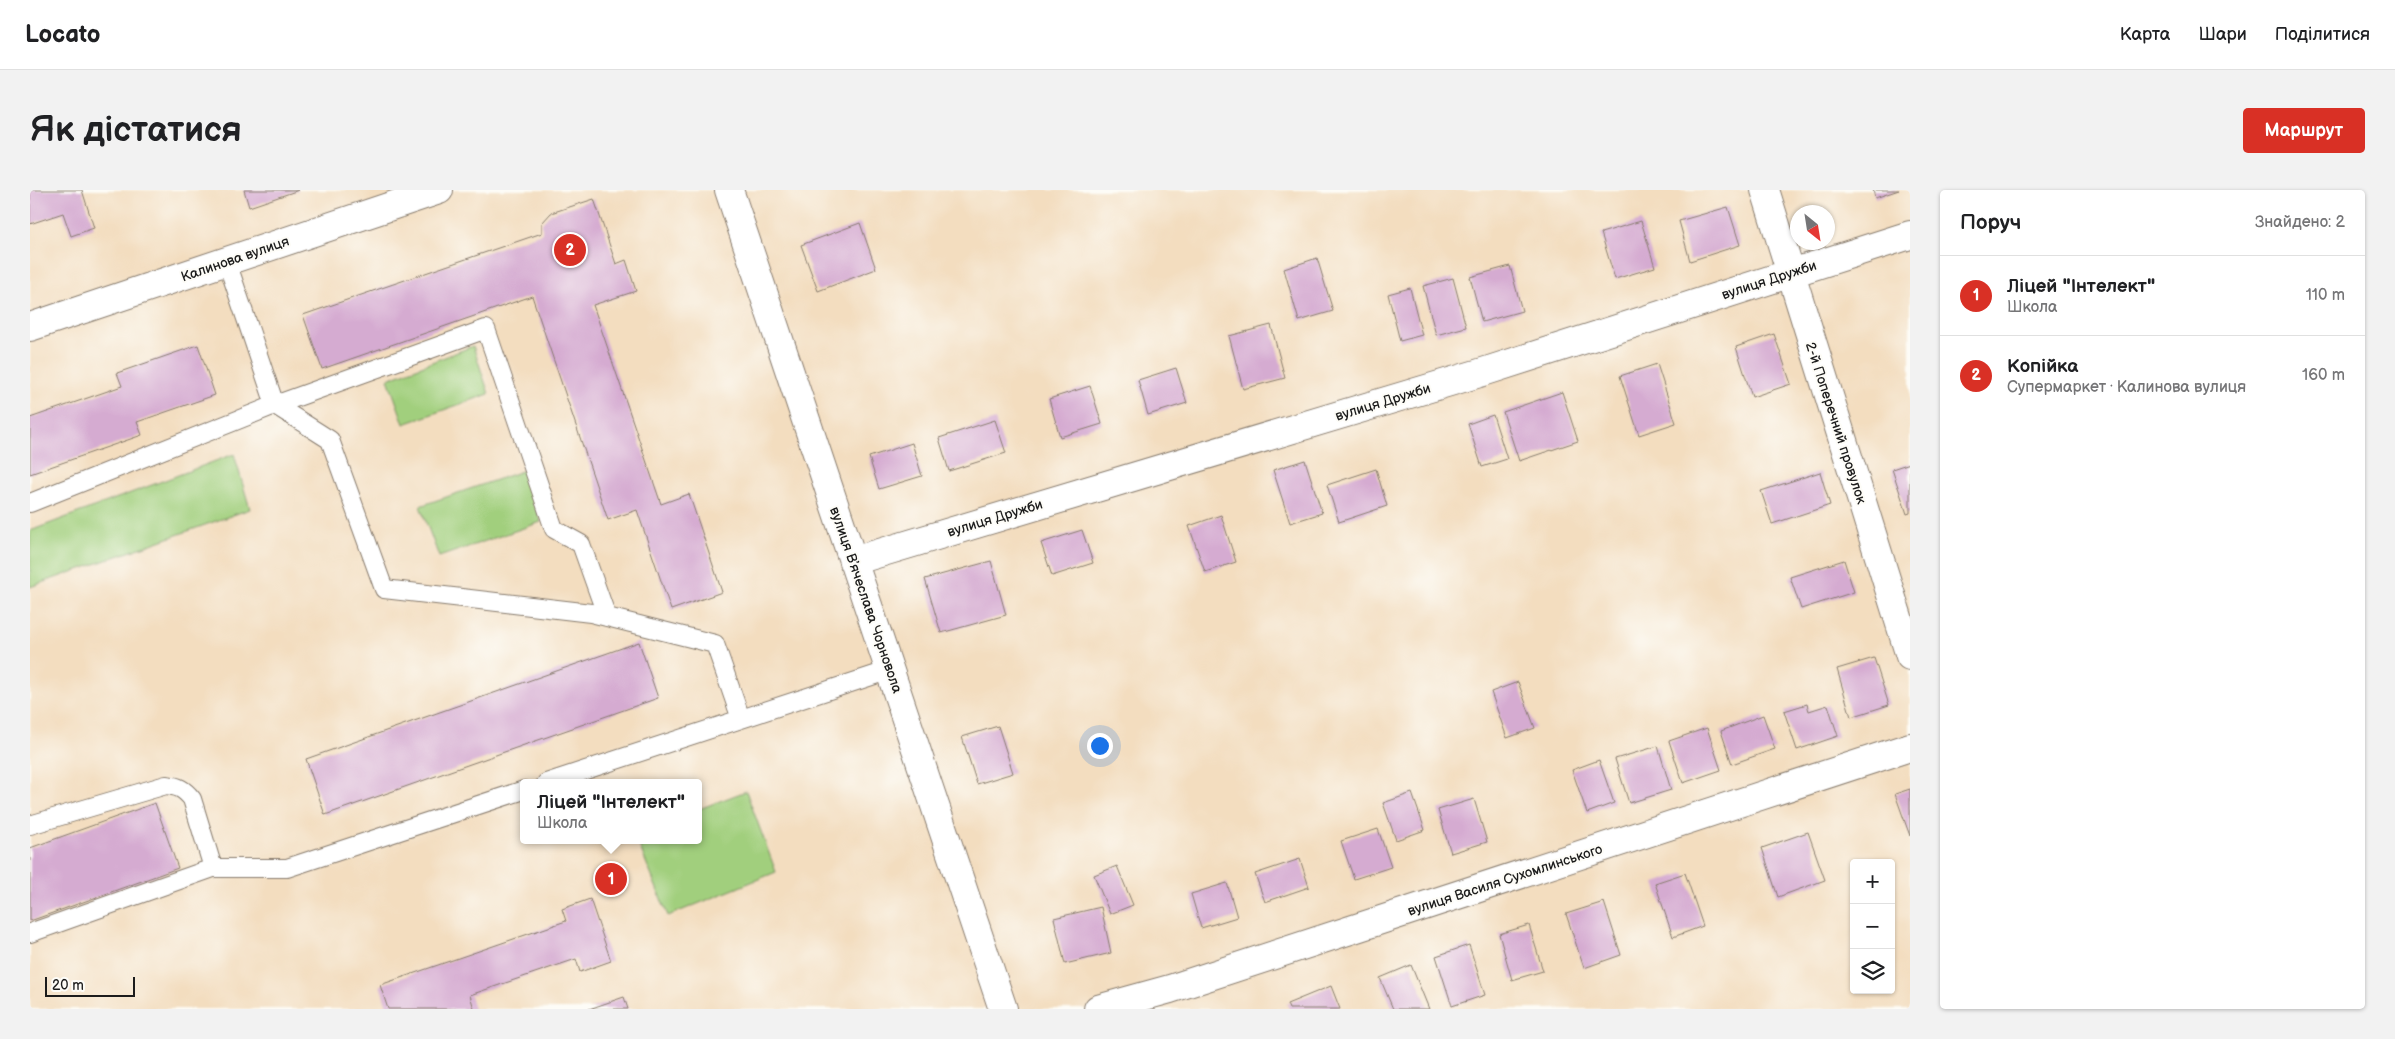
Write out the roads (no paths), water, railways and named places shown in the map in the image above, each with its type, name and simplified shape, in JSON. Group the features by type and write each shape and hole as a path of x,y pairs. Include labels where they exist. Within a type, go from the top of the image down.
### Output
{"street":[{"name":"Калинова вулиця","path":"30,327 439,190"},
{"name":"вулиця Вʼячеслава Чорновола","path":"729,190 1003,1009"},
{"name":"2-й Поперечний провулок","path":"1765,190 1789,273 1910,656"},
{"name":"вулиця Дружби","path":"853,561 1483,372 1910,236"},
{"name":"вулиця Василя Сухомлинського","path":"1098,1009 1170,989 1910,747"}],"lane":[{"path":"227,262 276,405 330,440 384,589 591,613 715,644 742,719"},
{"path":"30,503 276,405 486,329 554,529 580,544 607,617"},
{"path":"558,779 890,670"},
{"path":"30,825 166,785 175,786 185,790 192,799 212,868"},
{"path":"30,933 212,868 287,868 520,791"}],"place":[{"name":"Копійка","path":"570,250"},
{"name":"Ліцей \"Інтелект\"","path":"611,879"}]}
